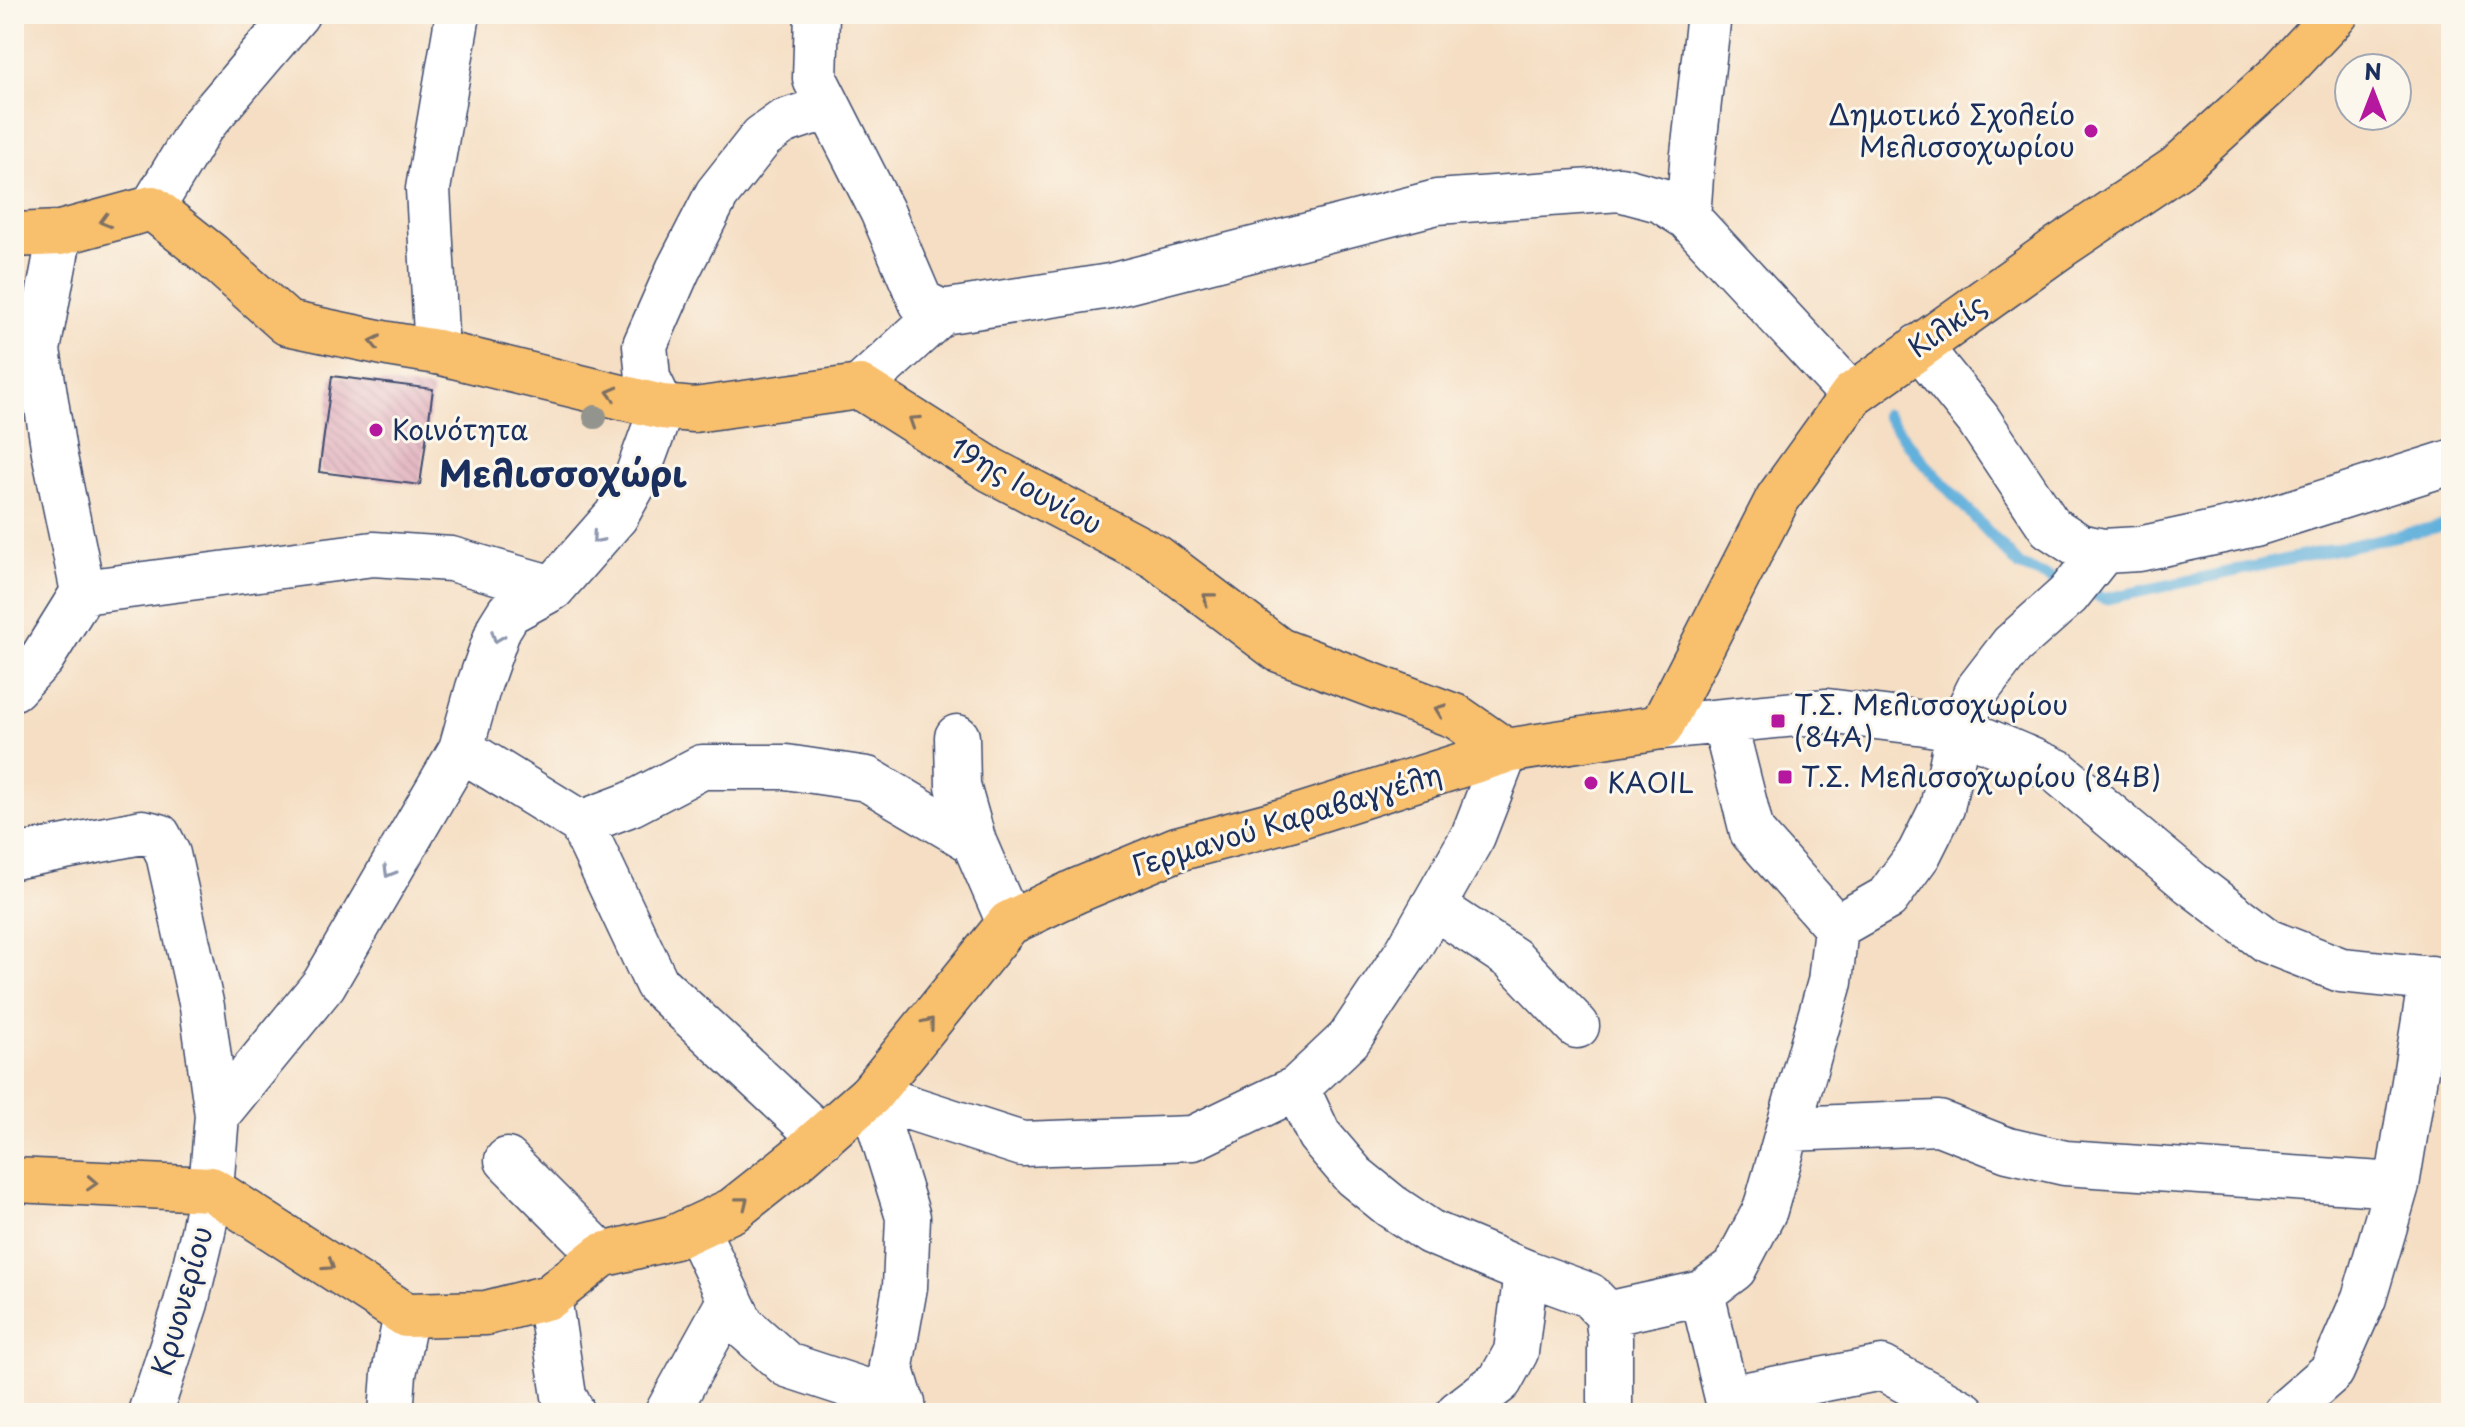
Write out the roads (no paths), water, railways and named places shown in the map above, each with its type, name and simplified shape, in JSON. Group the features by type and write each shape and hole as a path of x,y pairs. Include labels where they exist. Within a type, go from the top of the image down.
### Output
{"main road":[{"name":"Κιλκίς","path":"1661,727 1778,498 1852,395 2177,168 2277,77 2336,14"},
{"path":"14,235 60,233 152,208 211,255 287,323 437,352 662,407 694,410 860,387"},
{"name":"19ης Ιουνίου","path":"860,387 991,470 1156,557 1279,650 1457,717 1506,751"},
{"name":"Γερμανού Καραβαγγέλη","path":"406,1315 486,1313 549,1297 602,1255 675,1237 733,1210 870,1095 1009,923 1076,891 1177,849 1290,819 1506,751 1661,727"},
{"path":"14,1180 211,1189 406,1315"}],"street":[{"path":"152,208 201,127 297,14"},
{"path":"437,352 428,189 458,14"},
{"path":"817,14 815,79 882,211 921,302 942,312"},
{"path":"1688,218 1709,14"},
{"path":"217,1115 324,984 461,749 499,628 509,612 553,588 616,516 634,484 662,407 648,378 645,345 678,270 717,194 762,137 783,122 830,110"},
{"path":"860,387 942,312 1110,286 1437,202 1620,189 1660,200 1688,218 1852,395"},
{"path":"14,688 42,658 83,592 54,452 38,350 60,233"},
{"path":"1919,346 1978,419 2050,527 2079,546 2087,572"},
{"path":"1836,927 1887,898 1919,854 1942,808 1959,729 1979,688 2012,645 2087,572 2139,549 2255,524 2451,462"},
{"path":"83,592 373,554 451,559 553,588"},
{"path":"1661,727 1827,711 1959,729 2057,771 2191,883 2267,941 2341,970 2441,979 2397,1185 2364,1298 2332,1371 2284,1413"},
{"path":"1607,1314 1702,1293 1734,1269 1765,1210 1830,982 1836,927 1752,832 1724,721"},
{"path":"957,737 958,786 974,842 1009,923"},
{"path":"461,749 581,823 657,984 822,1138"},
{"path":"870,1095 1022,1144 1193,1138 1297,1088 1349,1039 1407,952 1473,836 1506,751"},
{"path":"581,823 631,804 702,767 786,767 867,779 974,842"},
{"name":"Κρυονερίου","path":"14,857 142,832 159,836 168,854 202,1007 217,1115 211,1189 203,1232 186,1303 150,1413"},
{"path":"1433,906 1513,959 1577,1026"},
{"path":"1297,1088 1319,1135 1354,1176 1430,1232 1589,1295 1607,1314 1610,1413"},
{"path":"870,1095 908,1217 905,1287 891,1366 904,1408"},
{"path":"1788,1129 1939,1123 2008,1150 2065,1163 2397,1185"},
{"path":"507,1160 602,1255"},
{"path":"696,1228 742,1325 787,1365 904,1408"},
{"path":"1458,1413 1500,1381 1516,1352 1526,1272"},
{"path":"1702,1293 1727,1398 1882,1368 1964,1413"},
{"path":"549,1297 564,1396 573,1413"},
{"path":"667,1413 730,1299"},
{"path":"391,1413 394,1374 406,1315"}],"waterway":[{"path":"1886,415 1922,461 2020,566 2105,599 2451,524"}],"place":[{"name":"Δημοτικό Σχολείο Μελισσοχωρίου","path":"2091,131"},
{"name":"Κοινότητα","path":"376,430"},
{"name":"Τ.Σ. Μελισσοχωρίου (84Α)","path":"1778,721"},
{"name":"Τ.Σ. Μελισσοχωρίου (84Β)","path":"1785,777"},
{"name":"KAOIL","path":"1591,783"}],"district":[{"name":"Μελισσοχώρι","path":"563,474"}]}
